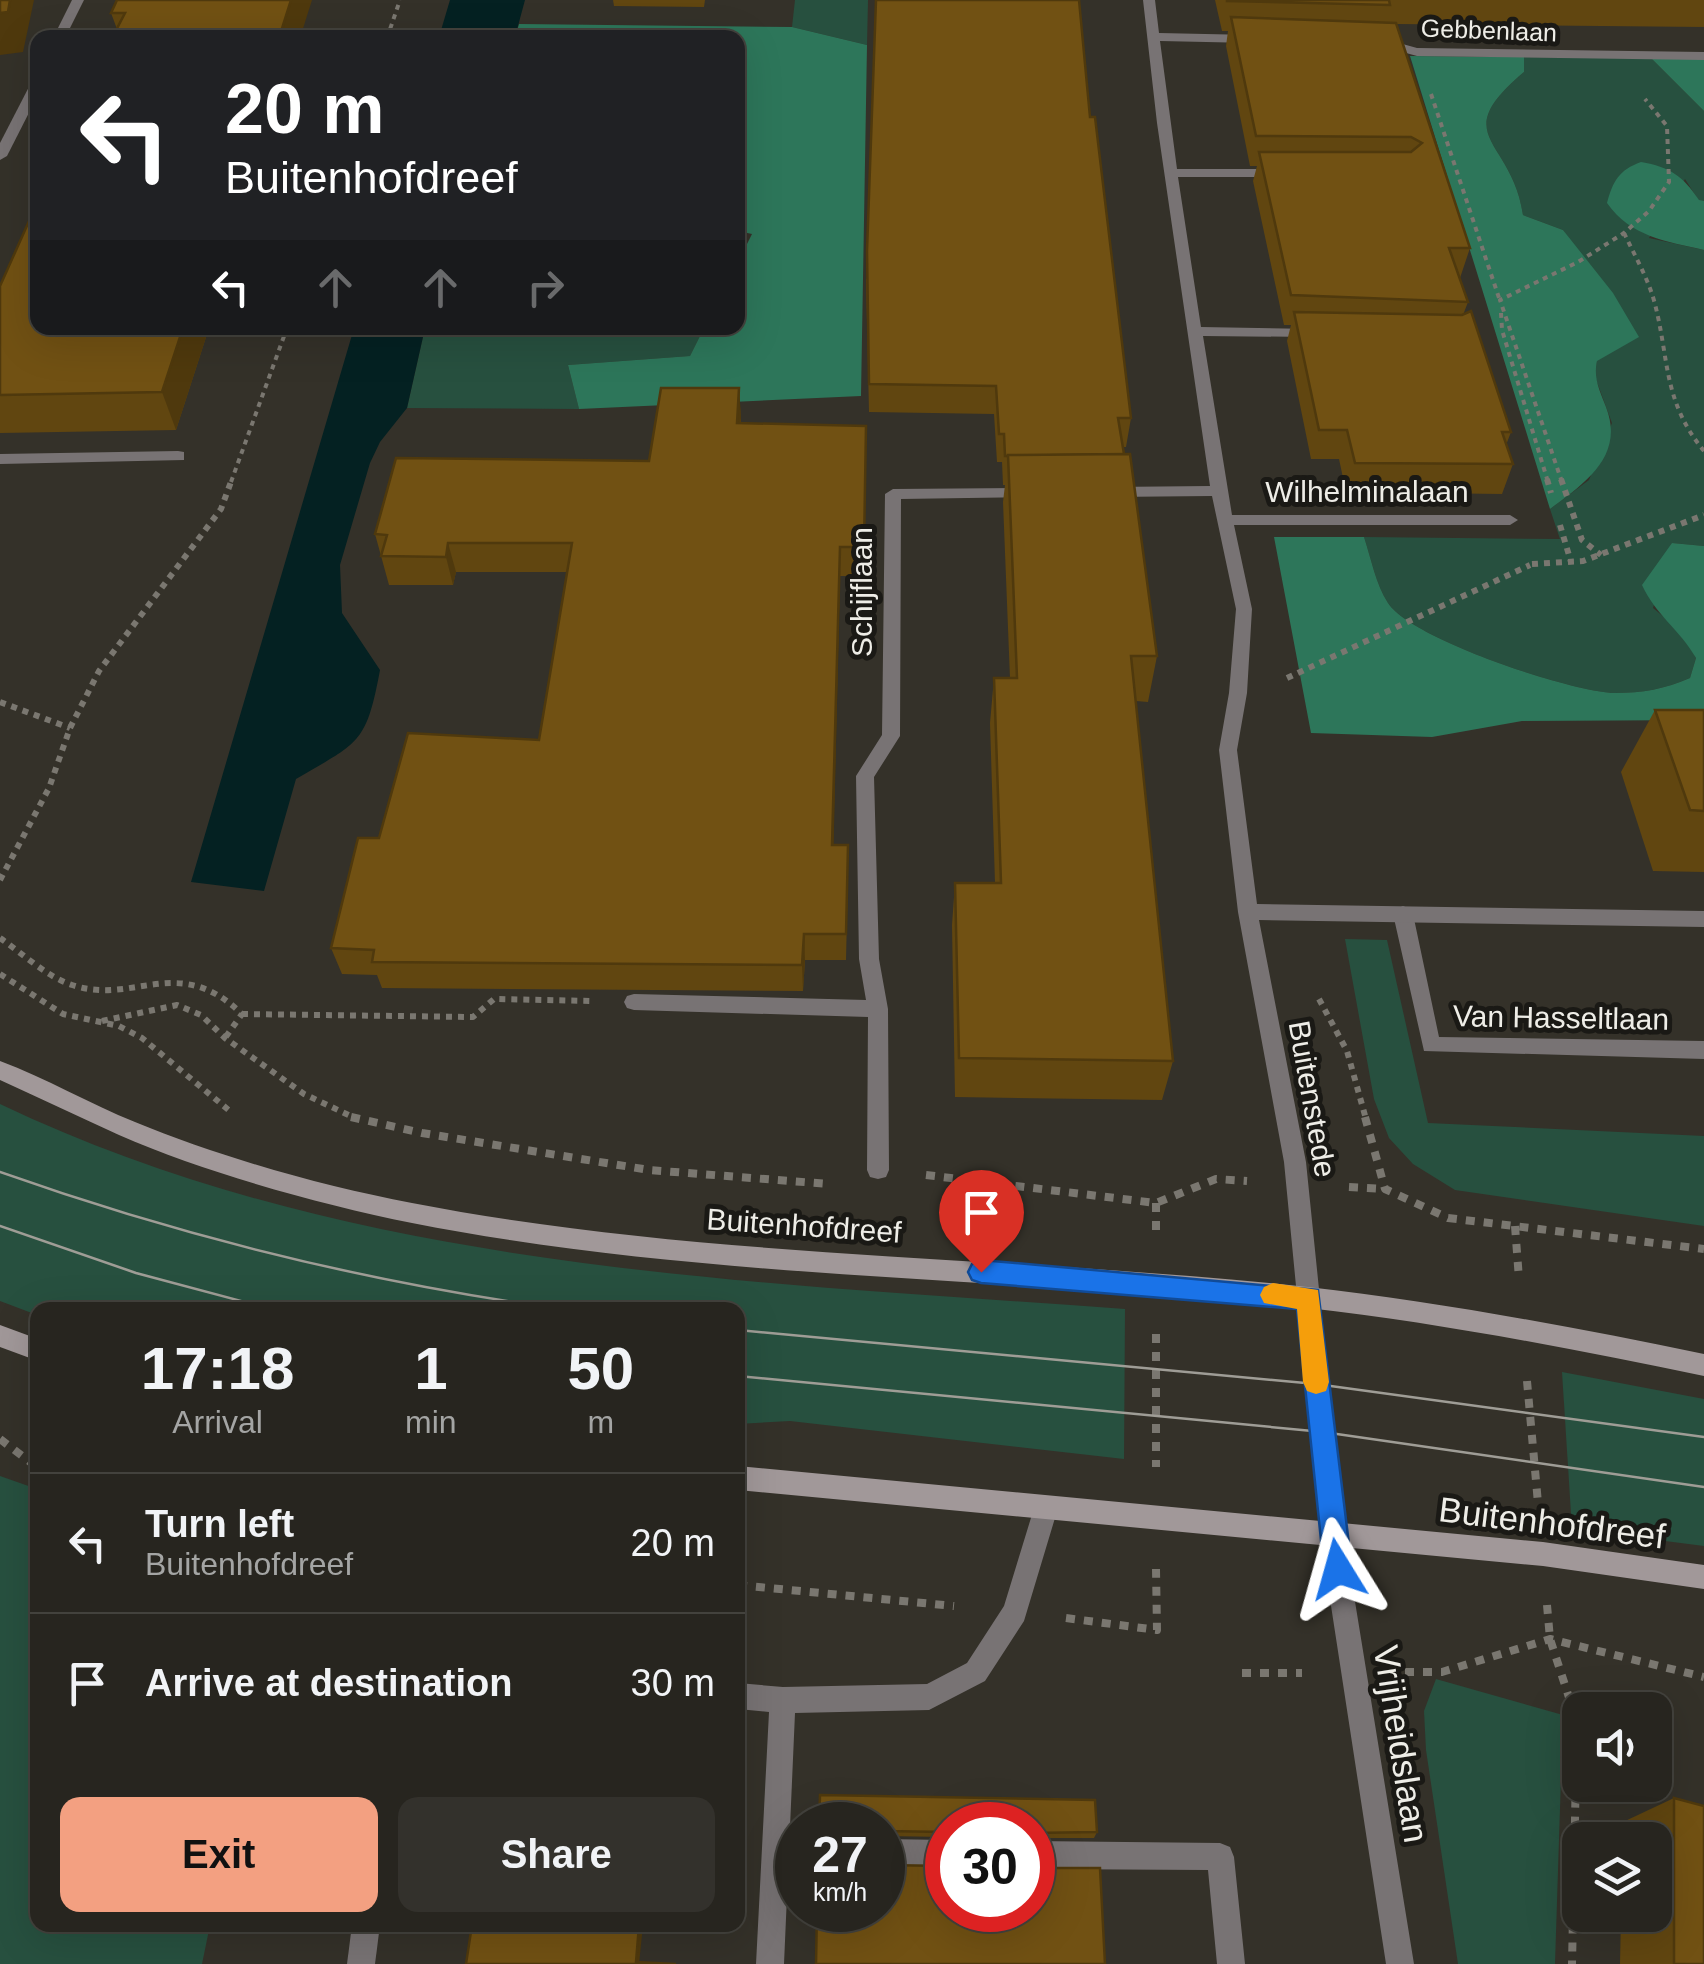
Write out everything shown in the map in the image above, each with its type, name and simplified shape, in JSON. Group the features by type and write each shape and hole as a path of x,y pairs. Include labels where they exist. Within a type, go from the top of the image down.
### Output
{"street":[{"path":"63,30 78,0"},
{"name":"Wilhelminalaan","path":"1149,0 1219,491 1244,609 1238,692 1228,750 1248,912"},
{"path":"1154,37 1268,40"},
{"name":"Gebbenlaan","path":"1363,42 1382,42 1417,52 1704,56"},
{"path":"0,156 30,97"},
{"path":"1171,173 1287,173"},
{"path":"1195,330 1334,334"},
{"path":"0,459 178,456"},
{"path":"1085,492 1219,491"},
{"name":"Schijflaan","path":"878,1170 878,1008 870,959 865,776 891,736 893,494 1046,493"},
{"name":"Wilhelminalaan","path":"1225,520 1510,520"},
{"path":"1248,912 1704,919"},
{"name":"Buitenstede","path":"1248,912 1298,1184 1309,1298"},
{"name":"Van Hasseltlaan","path":"1404,914 1430,1046 1704,1050"},
{"path":"634,1002 878,1008"},
{"name":"Buitenhofdreef","path":"0,1070 130,1130 300,1186 407,1212 519,1232 659,1248 1309,1298 1704,1365"},
{"path":"1309,1298 1332,1534"},
{"path":"0,1336 30,1347"},
{"name":"Buitenhofdreef","path":"745,1479 1542,1554 1704,1577"},
{"path":"745,1697 783,1700 929,1696 976,1672 1016,1612 1046,1508"},
{"name":"Vrijheidslaan","path":"1332,1534 1400,1964"},
{"path":"783,1700 785,1802"},
{"path":"1055,1855 1220,1858 1230,1964"},
{"path":"770,1964 775,1929"},
{"path":"361,1964 365,1932"}],"path":[{"path":"390,30 400,0"},
{"path":"1417,52 1582,540 1601,555"},
{"path":"1500,300 1578,262 1624,233 1649,211 1669,182 1667,126 1635,88 1598,56"},
{"path":"1624,233 1654,302 1660,358 1674,404 1704,450"},
{"path":"1500,300 1502,330 1571,562"},
{"path":"0,880 49,788 70,728 99,671 220,509 284,335"},
{"path":"1238,692 1277,683 1532,564 1571,562 1601,555 1704,515"},
{"path":"1510,520 1532,564"},
{"path":"0,702 70,728"},
{"path":"0,938 70,985 94,990 174,982 220,993 242,1014 473,1017 494,1000 634,1002"},
{"path":"0,974 63,1014 102,1021 142,1038 236,1118"},
{"path":"102,1021 178,1005 201,1015 225,1038 304,1094 356,1118 422,1134 649,1170 854,1186 878,1170 1156,1203 1216,1178 1386,1190"},
{"path":"225,1038 242,1014"},
{"path":"745,1586 1157,1630 1156,1203"},
{"path":"1515,1226 1550,1639 1577,1722 1572,1964"},
{"path":"0,1439 30,1462"},
{"path":"1242,1673 1442,1672 1550,1639 1704,1677"}],"green space":[{"path":"795,0 868,0 867,45 792,27"},
{"path":"519,24 792,27 867,45 861,396 579,409 568,365 690,356 700,335 745,335 745,248 752,234 745,232 745,30 517,30"},
{"path":"1410,56 1524,57 1524,72 1489,111 1490,139 1517,189 1523,215 1563,230 1613,293 1639,337 1597,361 1597,379 1610,424 1606,454 1588,478 1550,509"},
{"path":"1524,57 1651,58 1704,111 1704,201 1699,201 1685,179 1649,238 1704,250 1704,546 1672,543 1653,608 1681,631 1696,658 1690,678 1653,690 1615,693 1564,684 1494,661 1427,632 1388,603 1364,537 1560,539 1550,509 1589,480 1612,423 1594,374 1597,361 1581,256 1563,230 1523,215 1517,189 1490,139 1489,111 1524,72"},
{"path":"1651,58 1704,58 1704,111"},
{"path":"1641,162 1675,174 1704,201 1704,250 1638,230 1607,203 1618,177"},
{"path":"423,335 700,335 690,356 568,365 579,409 407,408"},
{"path":"1274,537 1364,537 1388,603 1427,632 1530,674 1615,693 1653,690 1690,678 1696,658 1642,585 1672,543 1704,546 1704,720 1522,721 1432,737 1311,733"},
{"path":"1345,939 1387,940 1428,1123 1704,1136 1704,1226 1455,1190 1413,1164 1389,1138 1374,1099"},
{"path":"0,1104 133,1160 270,1203 410,1235 552,1259 695,1276 1125,1309 1124,1459 790,1421 745,1424 745,1302 30,1302 30,1312 0,1301"},
{"path":"1562,1372 1704,1399 1704,1546 1572,1529"},
{"path":"0,1476 30,1487 30,1932 209,1932 202,1964 0,1964"},
{"path":"1436,1679 1562,1715 1555,1964 1458,1964 1426,1750 1424,1711"}],"water":[{"path":"450,0 525,0 517,30 441,30"},
{"path":"352,335 423,335 407,408 380,442 370,463 340,565 342,613 380,670 364,728 347,748 296,779 264,891 191,882"}],"building":[{"path":"0,0 10,0 8,12 0,13"},
{"path":"117,0 291,0 282,30 116,30 125,13 111,13"},
{"path":"876,0 1079,0 1090,117 1095,117 1131,418 1118,418 1124,454 1005,456 1004,434 999,434 996,386 869,384 867,251"},
{"path":"1389,0 1390,5 1227,1"},
{"path":"1231,17 1396,23 1470,248 1449,248 1468,302 1291,295 1259,152 1411,152 1422,143 1411,137 1256,136"},
{"path":"30,219 30,335 181,335 162,392 0,395 0,286"},
{"path":"1471,311 1511,432 1502,432 1513,464 1355,463 1347,430 1319,430 1294,312 1462,315"},
{"path":"661,388 739,388 737,423 866,426 864,547 840,547 832,845 848,845 846,934 804,934 802,965 372,962 374,950 331,948 358,838 379,838 408,733 539,740 572,543 448,543 446,557 381,556 387,535 375,534 396,458 649,461"},
{"path":"1130,454 1157,656 1131,656 1173,1061 959,1058 955,883 1001,883 994,678 1017,678 1008,455"},
{"path":"1655,710 1704,710 1704,811 1690,810"},
{"path":"820,1795 1095,1800 1097,1832 1055,1833 1055,1802 925,1802 925,1832 905,1831 905,1802 820,1802"},
{"path":"1674,1798 1704,1806 1704,1964 1674,1964"},
{"path":"905,1865 925,1866 925,1932 1055,1932 1055,1868 1100,1868 1105,1964 816,1964 817,1932 905,1932"},
{"path":"471,1932 638,1932 636,1962 676,1964 466,1964"}],"tram line":[{"path":"0,1172 140,1218 281,1256 516,1302"},
{"path":"0,1226 136,1273 245,1302"},
{"path":"745,1331 1316,1384 1704,1437"},
{"path":"745,1377 1323,1432 1704,1487"}],"slow traffic":[{"path":"1273,1295 1309,1298 1316,1382"}],"route":[{"path":"981,1272 1309,1298 1338,1569"}]}
